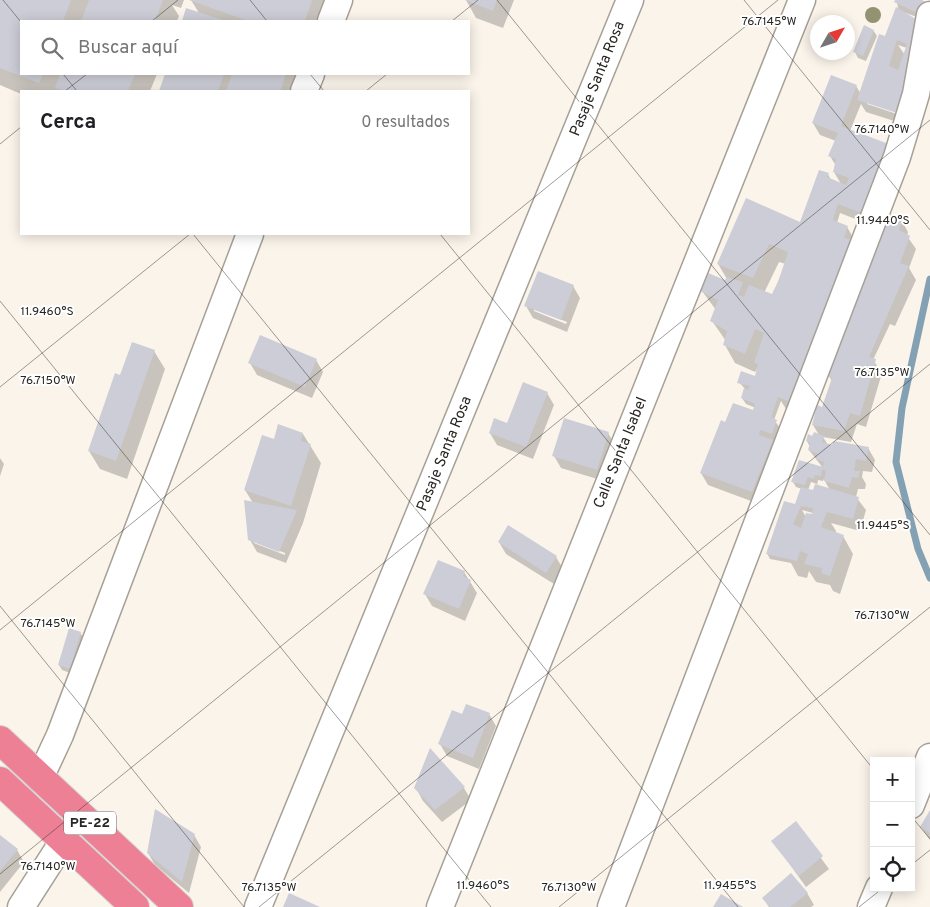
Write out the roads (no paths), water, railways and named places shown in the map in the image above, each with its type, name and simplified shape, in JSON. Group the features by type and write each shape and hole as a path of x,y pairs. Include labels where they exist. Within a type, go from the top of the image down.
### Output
{"highway":[{"name":"PE-22","path":"0,740 179,907"},
{"name":"PE-22","path":"0,781 135,907"},
{"path":"91,865 110,842"}],"street":[{"path":"331,20 339,0"},
{"name":"Pasaje Santa Rosa","path":"258,907 630,0"},
{"name":"Calle Santa Isabel","path":"440,907 802,0"},
{"path":"611,907 897,157 916,94 930,15"},
{"path":"304,90 311,75"},
{"path":"40,778 60,735 250,235"},
{"path":"912,802 930,757"},
{"path":"21,907 64,840"},
{"path":"871,907 877,892"}],"waterway":[{"path":"930,279 902,408 896,462 918,549 930,578"}]}
